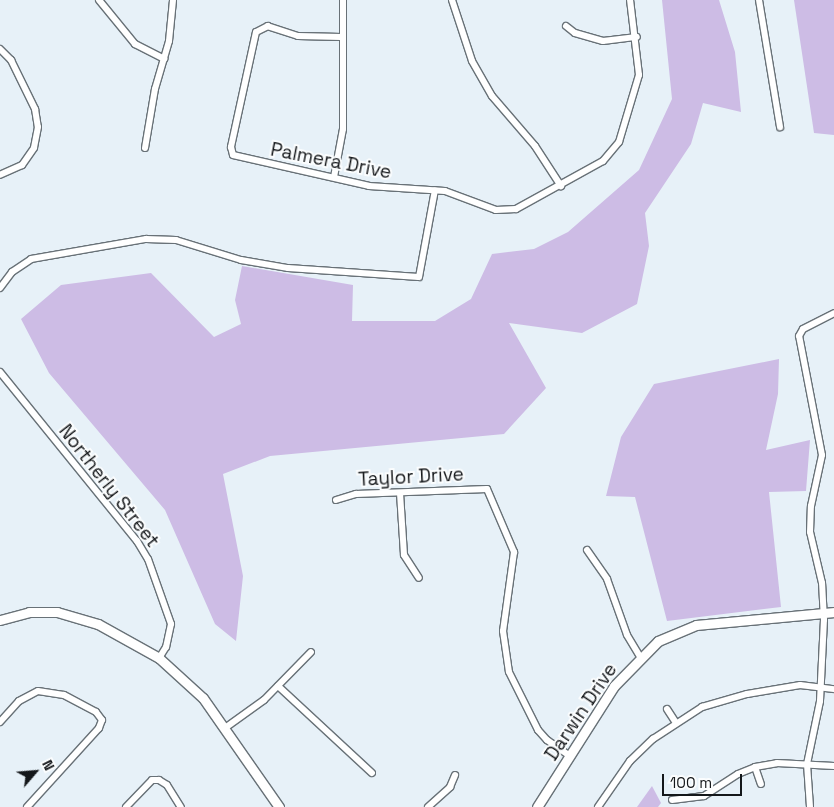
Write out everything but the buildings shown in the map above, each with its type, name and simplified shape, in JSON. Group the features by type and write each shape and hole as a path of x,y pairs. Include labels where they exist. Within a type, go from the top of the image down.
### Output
{"street":[{"path":"99,0 135,44 164,59"},
{"path":"145,148 169,41 173,0"},
{"path":"334,177 343,129 341,38 343,0"},
{"path":"452,0 472,61 492,96 535,146 561,186"},
{"name":"Palmera Drive","path":"341,38 318,38 268,26 261,27 256,32 231,147 237,158 334,177 369,186 435,190 496,210 524,207 603,162 619,142 639,75 637,37 630,0"},
{"path":"759,0 780,127"},
{"path":"566,26 575,33 603,41 637,37"},
{"path":"0,49 11,60 35,110 38,127 34,148 22,164 0,176"},
{"path":"0,288 12,272 38,256 146,240 176,240 241,260 288,268 419,277 435,190"},
{"path":"810,807 807,764 822,687 824,612 822,583 810,532 811,506 822,455 799,336 802,329 834,314"},
{"name":"Northerly Street","path":"0,372 148,559 171,624 166,647 159,658"},
{"name":"Taylor Drive","path":"336,500 356,494 488,489 514,552 503,631 509,672 538,730 547,740 570,756"},
{"path":"400,493 404,555 419,578"},
{"path":"587,550 607,579 627,635 640,657"},
{"path":"0,620 29,612 57,612 98,624 159,658 204,698 278,807"},
{"name":"Darwin Drive","path":"538,807 614,686 640,657 668,636 696,625 834,612"},
{"path":"225,728 278,686 311,652"},
{"path":"598,807 630,761 653,738 702,707 747,694 800,685 834,689"},
{"path":"278,686 372,773"},
{"path":"0,722 19,701 38,692 64,695 96,712 102,720 100,728 27,807"},
{"path":"667,709 676,723"},
{"path":"672,800 704,796 738,774 756,766 777,763 834,766"},
{"path":"756,766 760,784"},
{"path":"428,807 450,787 455,775"},
{"path":"126,807 152,780 162,781 167,785 181,807"}],"shaded area":[{"path":"662,0 719,0 735,52 741,112 703,103 691,144 645,213 649,246 637,304 582,333 509,323 546,388 504,434 270,456 223,474 243,576 236,641 215,624 165,510 49,373 21,319 61,285 151,273 214,337 241,324 235,300 242,266 353,285 352,321 435,321 471,299 492,254 534,249 568,232 639,170 672,99"},
{"path":"794,0 834,0 834,135 814,133"},
{"path":"779,359 778,394 766,450 810,440 806,491 769,492 781,607 667,621 635,497 606,496 621,437 654,384"},
{"path":"652,786 661,803 658,807 637,807"}]}
